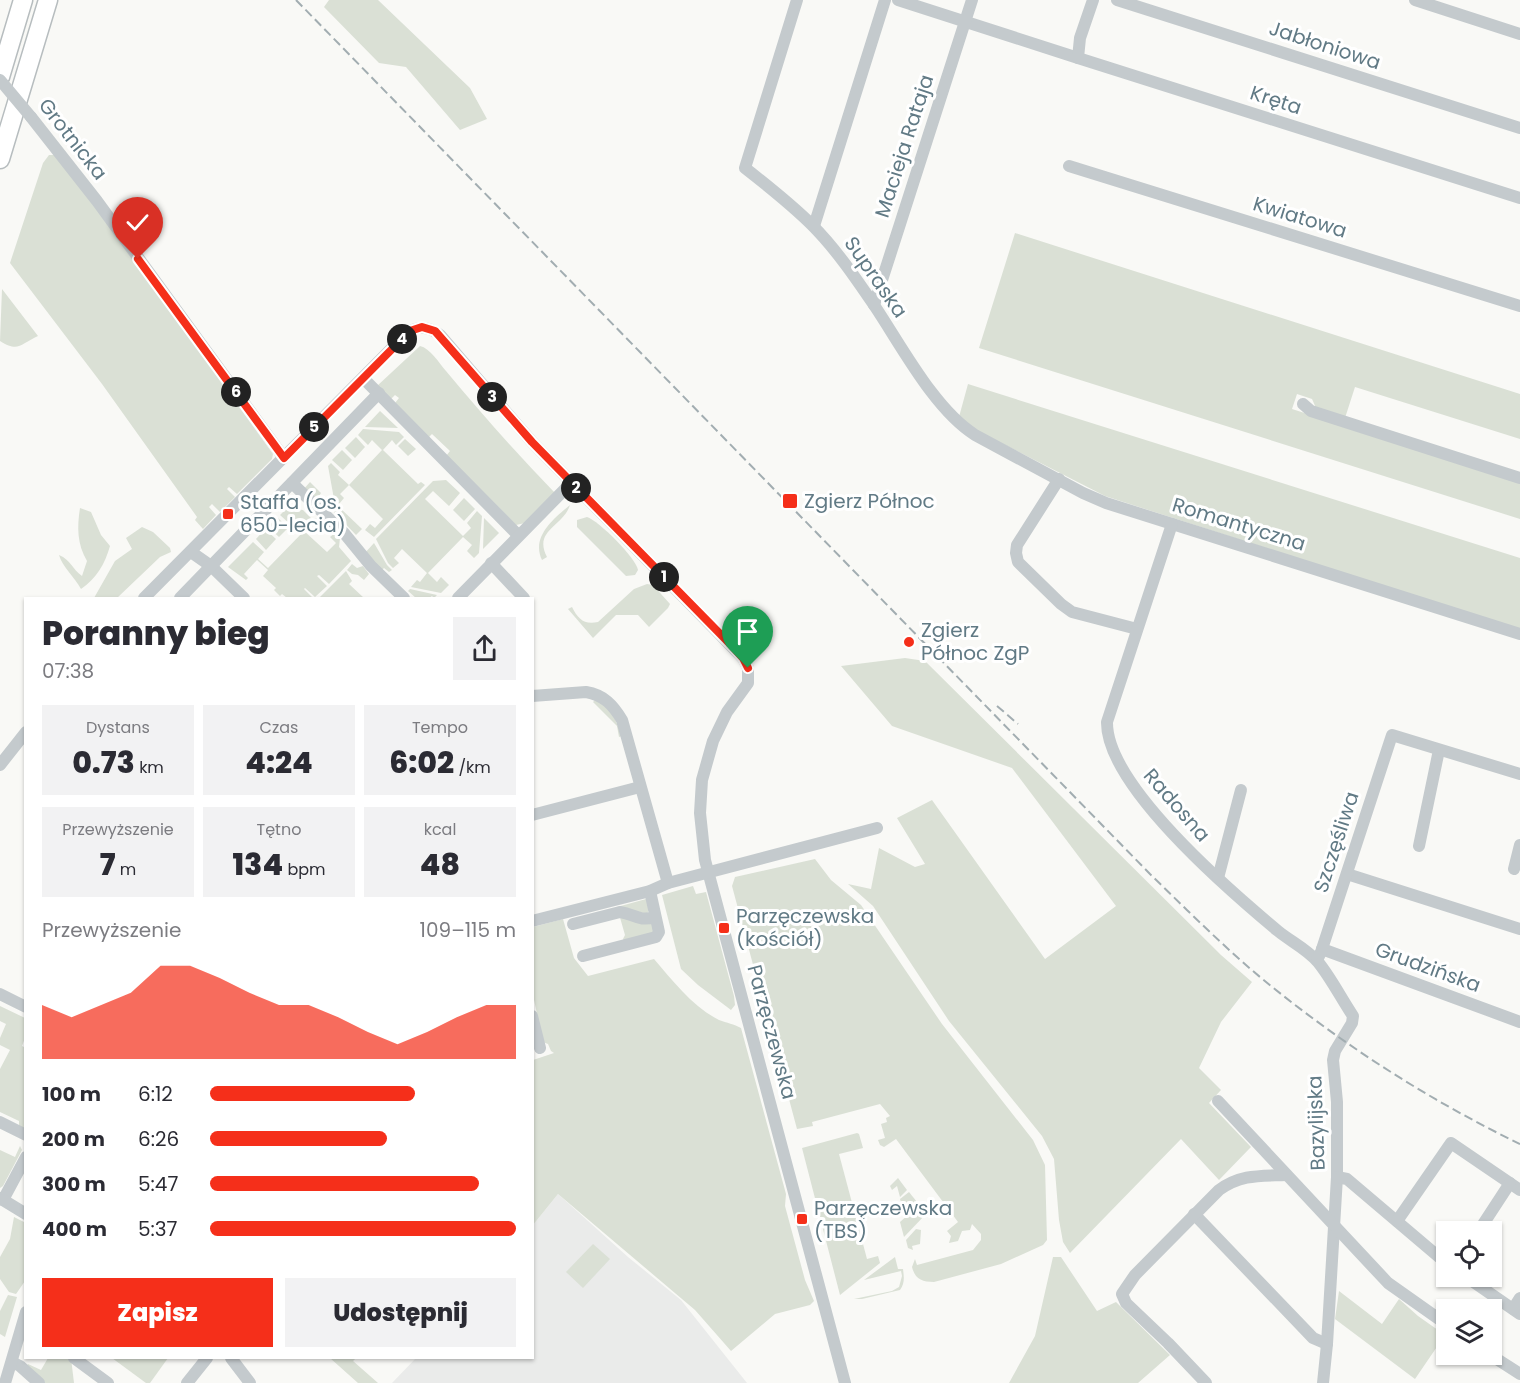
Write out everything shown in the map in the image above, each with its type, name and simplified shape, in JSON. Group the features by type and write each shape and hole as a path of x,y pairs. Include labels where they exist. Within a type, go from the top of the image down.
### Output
{"highway":[{"path":"0,78 23,0"},
{"path":"0,159 48,0"}],"street":[{"name":"Supraska","path":"797,0 745,168 777,192 814,226 840,258 943,406 958,423"},
{"path":"814,226 885,0"},
{"name":"Kręta","path":"898,0 1520,198"},
{"name":"Macieja Rataja","path":"874,305 972,0"},
{"path":"1078,58 1080,38 1093,0"},
{"name":"Jabłoniowa","path":"1117,0 1520,128"},
{"path":"1415,0 1520,34"},
{"name":"Grotnicka","path":"0,78 97,201 284,458"},
{"name":"Kwiatowa","path":"1069,166 1520,306"},
{"name":"Parzęczewska","path":"363,378 410,331 422,327 440,335 516,425 740,654 748,668 748,683 728,712 709,753 700,795 700,831 845,1383"},
{"path":"145,597 363,378 518,536"},
{"path":"181,597 379,393"},
{"path":"1303,404 1311,411 1520,478"},
{"name":"Romantyczna","path":"958,423 975,435 1106,503 1520,634"},
{"path":"1059,479 1017,545 1018,562 1072,612 1137,629"},
{"path":"292,483 344,533 371,566 403,597"},
{"path":"459,597 571,483"},
{"name":"Radosna","path":"1172,524 1107,722 1107,734 1112,750 1131,783 1184,846 1279,932 1319,954"},
{"path":"190,552 211,566 243,597"},
{"path":"491,563 523,597"},
{"path":"534,696 593,693 607,700 622,720 668,884"},
{"path":"0,765 24,735"},
{"name":"Szczęśliwa","path":"1319,954 1392,735 1440,750"},
{"path":"1419,846 1440,750 1520,774"},
{"path":"534,814 640,787"},
{"path":"1218,878 1241,790"},
{"path":"534,920 877,828"},
{"path":"1514,869 1520,845"},
{"path":"1347,874 1520,929"},
{"path":"583,956 656,937 659,932 650,891"},
{"path":"573,924 620,912 642,920 655,917"},
{"name":"Grudzińska","path":"1319,954 1520,1022"},
{"name":"Bazylijska","path":"1319,954 1353,1016 1353,1023 1335,1051 1333,1060 1337,1102 1337,1177 1324,1382"},
{"path":"0,994 24,1006"},
{"path":"534,1024 540,1048"},
{"name":"Bazylijska","path":"1218,1101 1334,1228"},
{"path":"0,1122 24,1134"},
{"path":"1397,1221 1451,1143 1515,1187 1487,1221"},
{"path":"24,1160 2,1199 24,1213"},
{"path":"1206,1383 1126,1303 1122,1294 1135,1275 1194,1214 1232,1180 1286,1175"},
{"path":"1337,1177 1347,1179 1436,1254"},
{"path":"1194,1214 1313,1338 1327,1344"},
{"path":"1334,1228 1388,1283 1436,1317"},
{"path":"1481,1287 1516,1312 1520,1298"},
{"path":"5,1383 24,1319"},
{"path":"75,1359 108,1383"},
{"path":"186,1383 206,1359"},
{"path":"232,1359 250,1383"},
{"path":"12,1362 39,1383"},
{"path":"1502,1362 1520,1374"}],"shaded area":[{"path":"329,0 378,0 470,88 487,119 460,130 406,67 379,63 324,7"},
{"path":"49,155 56,155 101,214 273,454 272,459 237,494 229,487 227,489 235,497 220,512 212,504 209,507 216,515 203,529 195,520 197,517 102,384 10,263 43,163"},
{"path":"1015,233 1520,394 1520,439 1355,387 1345,418 1316,408 1312,399 1297,394 1292,409 1520,482 1520,519 979,348"},
{"path":"2,289 38,336 16,347 0,341"},
{"path":"420,346 434,356 499,433 555,493 525,523 516,525 446,456 450,451 432,434 428,438 395,403 399,398 395,395 391,399 377,386"},
{"path":"968,384 1520,558 1520,630 1105,496 972,428 959,417"},
{"path":"380,411 398,428 365,427"},
{"path":"363,429 399,432 404,437 396,445 392,440 383,450 418,484 421,482 425,485 374,537 365,530 370,524 375,528 383,519 349,485 382,450 372,440 368,445 358,435"},
{"path":"356,437 365,447 355,458 345,448"},
{"path":"405,439 416,449 408,456 398,446"},
{"path":"342,450 352,460 343,470 332,460"},
{"path":"331,463 340,472 338,475 349,485 340,494 344,498 339,504 334,499 328,466"},
{"path":"446,480 460,493 449,506 433,491 425,499 463,536 471,528 467,523 477,511 482,516 479,553 474,558 467,551 472,545 463,537 428,573 437,582 441,577 449,585 441,593 411,587 417,580 420,582 427,573 402,549 394,558 399,563 393,568 376,539 433,481"},
{"path":"310,482 321,493 319,496 325,500 328,497 337,505 332,510 328,506 324,510 303,490"},
{"path":"464,498 475,509 464,521 453,510"},
{"path":"570,505 561,519 546,534 544,548 547,557 542,560 539,544 542,536 551,522"},
{"path":"339,507 362,529 356,535 334,512"},
{"path":"80,508 91,512 101,535 110,546 99,570 81,589 59,555 82,576 87,561 81,548 79,535"},
{"path":"287,508 303,510 312,519 322,520 317,525 313,521 304,531 294,522 291,525 280,515"},
{"path":"277,517 288,528 279,537 268,527"},
{"path":"587,517 600,525 631,557 638,570 635,575 626,576 577,527 577,520"},
{"path":"484,518 499,533 483,549"},
{"path":"142,527 153,532 170,548 171,552 160,557 118,597 95,597 115,561 132,549 126,538"},
{"path":"265,529 276,539 266,550 256,539"},
{"path":"304,531 327,552 336,543 330,537 335,533 340,538 339,547 351,561 329,584 319,575 317,576 327,586 315,597 305,588 312,597 286,597 282,594 280,596 274,590 276,588 263,576 268,570 257,560 244,574 248,578 246,580 228,567 253,542 264,552 258,559 268,568"},
{"path":"374,543 392,570 389,572 384,568 380,572 364,554"},
{"path":"352,564 357,568 363,566 369,574 364,580 347,570"},
{"path":"346,571 352,581 349,584 363,597 320,597"},
{"path":"647,584 653,585 670,604 649,627 638,615 616,615 593,638 568,609 572,607 579,618 585,622 598,622 634,589"},
{"path":"410,589 437,595 435,597 415,597 408,591"},
{"path":"905,658 925,661 1221,955 1252,982 1221,1022 1199,1068 1221,1090 1209,1103 1251,1147 1219,1180 1181,1139 1070,1253 1063,1242 1059,1220 1054,1159 1042,1136 949,1021 873,906 848,884 871,889 879,848 915,867 925,864 897,818 932,800 1045,959 1116,906 1012,768 892,726 841,666"},
{"path":"596,699 612,712 622,736 619,737 617,726 593,702"},
{"path":"815,859 831,880 861,905 942,1024 1033,1140 1045,1165 1047,1240 1043,1245 1001,1264 934,1282 923,1280 913,1271 915,1259 917,1265 973,1250 981,1240 981,1234 972,1224 970,1230 962,1231 958,1241 949,1243 951,1236 947,1231 958,1222 896,1139 884,1147 880,1145 878,1140 885,1138 881,1124 887,1122 886,1118 890,1116 880,1104 812,1122 813,1126 797,1129 732,886 735,877"},
{"path":"693,886 696,894 706,892 734,996 735,1005 731,1010 681,969 662,895"},
{"path":"646,899 650,908 647,914 617,907"},
{"path":"619,914 650,921 655,929 652,934 624,941 625,935"},
{"path":"563,919 574,958 588,976 654,959 684,993 701,1008 719,1020 741,1028 786,1194 785,1206 805,1280 814,1301 810,1305 775,1314 731,1351 695,1310 558,1194 534,1224 534,1060 554,1053 548,1044 543,1042 534,1000 534,927"},
{"path":"0,1006 24,1018 22,1046 24,1047 24,1130 19,1128 19,1121 0,1112 0,1069 10,1050 0,1045 0,1038 6,1024 0,1021"},
{"path":"857,1133 863,1148 839,1154 867,1259 878,1256 880,1263 840,1295 802,1148"},
{"path":"20,1146 22,1150 0,1188 0,1150 15,1157"},
{"path":"898,1178 907,1190 900,1197 897,1186 892,1190 890,1186"},
{"path":"909,1192 917,1202 904,1214 900,1199"},
{"path":"558,1194 628,1257 681,1300 747,1383 392,1383 415,1359 534,1359 534,1224"},
{"path":"919,1205 926,1214 904,1237 900,1222"},
{"path":"14,1217 24,1222 24,1282 16,1294 9,1292 0,1279 0,1257 10,1239"},
{"path":"916,1229 921,1230 920,1244 912,1246 913,1250 908,1248 906,1240"},
{"path":"593,1244 610,1259 583,1288 566,1272"},
{"path":"895,1257 898,1269 903,1269 904,1277 900,1290 854,1299 892,1291 899,1287 901,1271 864,1280"},
{"path":"1053,1257 1061,1257 1097,1311 1116,1302 1170,1355 1138,1383 1009,1383 1035,1336"},
{"path":"1339,1291 1382,1324 1399,1299 1436,1329 1436,1348 1415,1379 1335,1319"},
{"path":"8,1295 17,1297 5,1337 0,1334 0,1311"},
{"path":"47,1359 71,1359 74,1383 44,1383 26,1367 28,1364 41,1370"},
{"path":"113,1359 167,1359 150,1383 146,1383"},
{"path":"331,1359 355,1359 353,1361 378,1383 358,1383"}],"railway":[{"path":"296,0 1150,874 1218,940 1290,1001 1353,1047 1418,1089 1520,1144"},
{"path":"997,706 1018,724"}],"place":[{"name":"Zgierz Północ","path":"790,501"},
{"name":"Staffa (os. 650-lecia)","path":"228,514"},
{"name":"Zgierz Północ ZgP","path":"909,642"},
{"name":"Parzęczewska (kościół)","path":"724,928"},
{"name":"Parzęczewska (TBS)","path":"802,1219"}],"route":[{"path":"138,259 284,458 410,331 422,327 435,331 532,442 733,647 746,662 748,668"}]}
